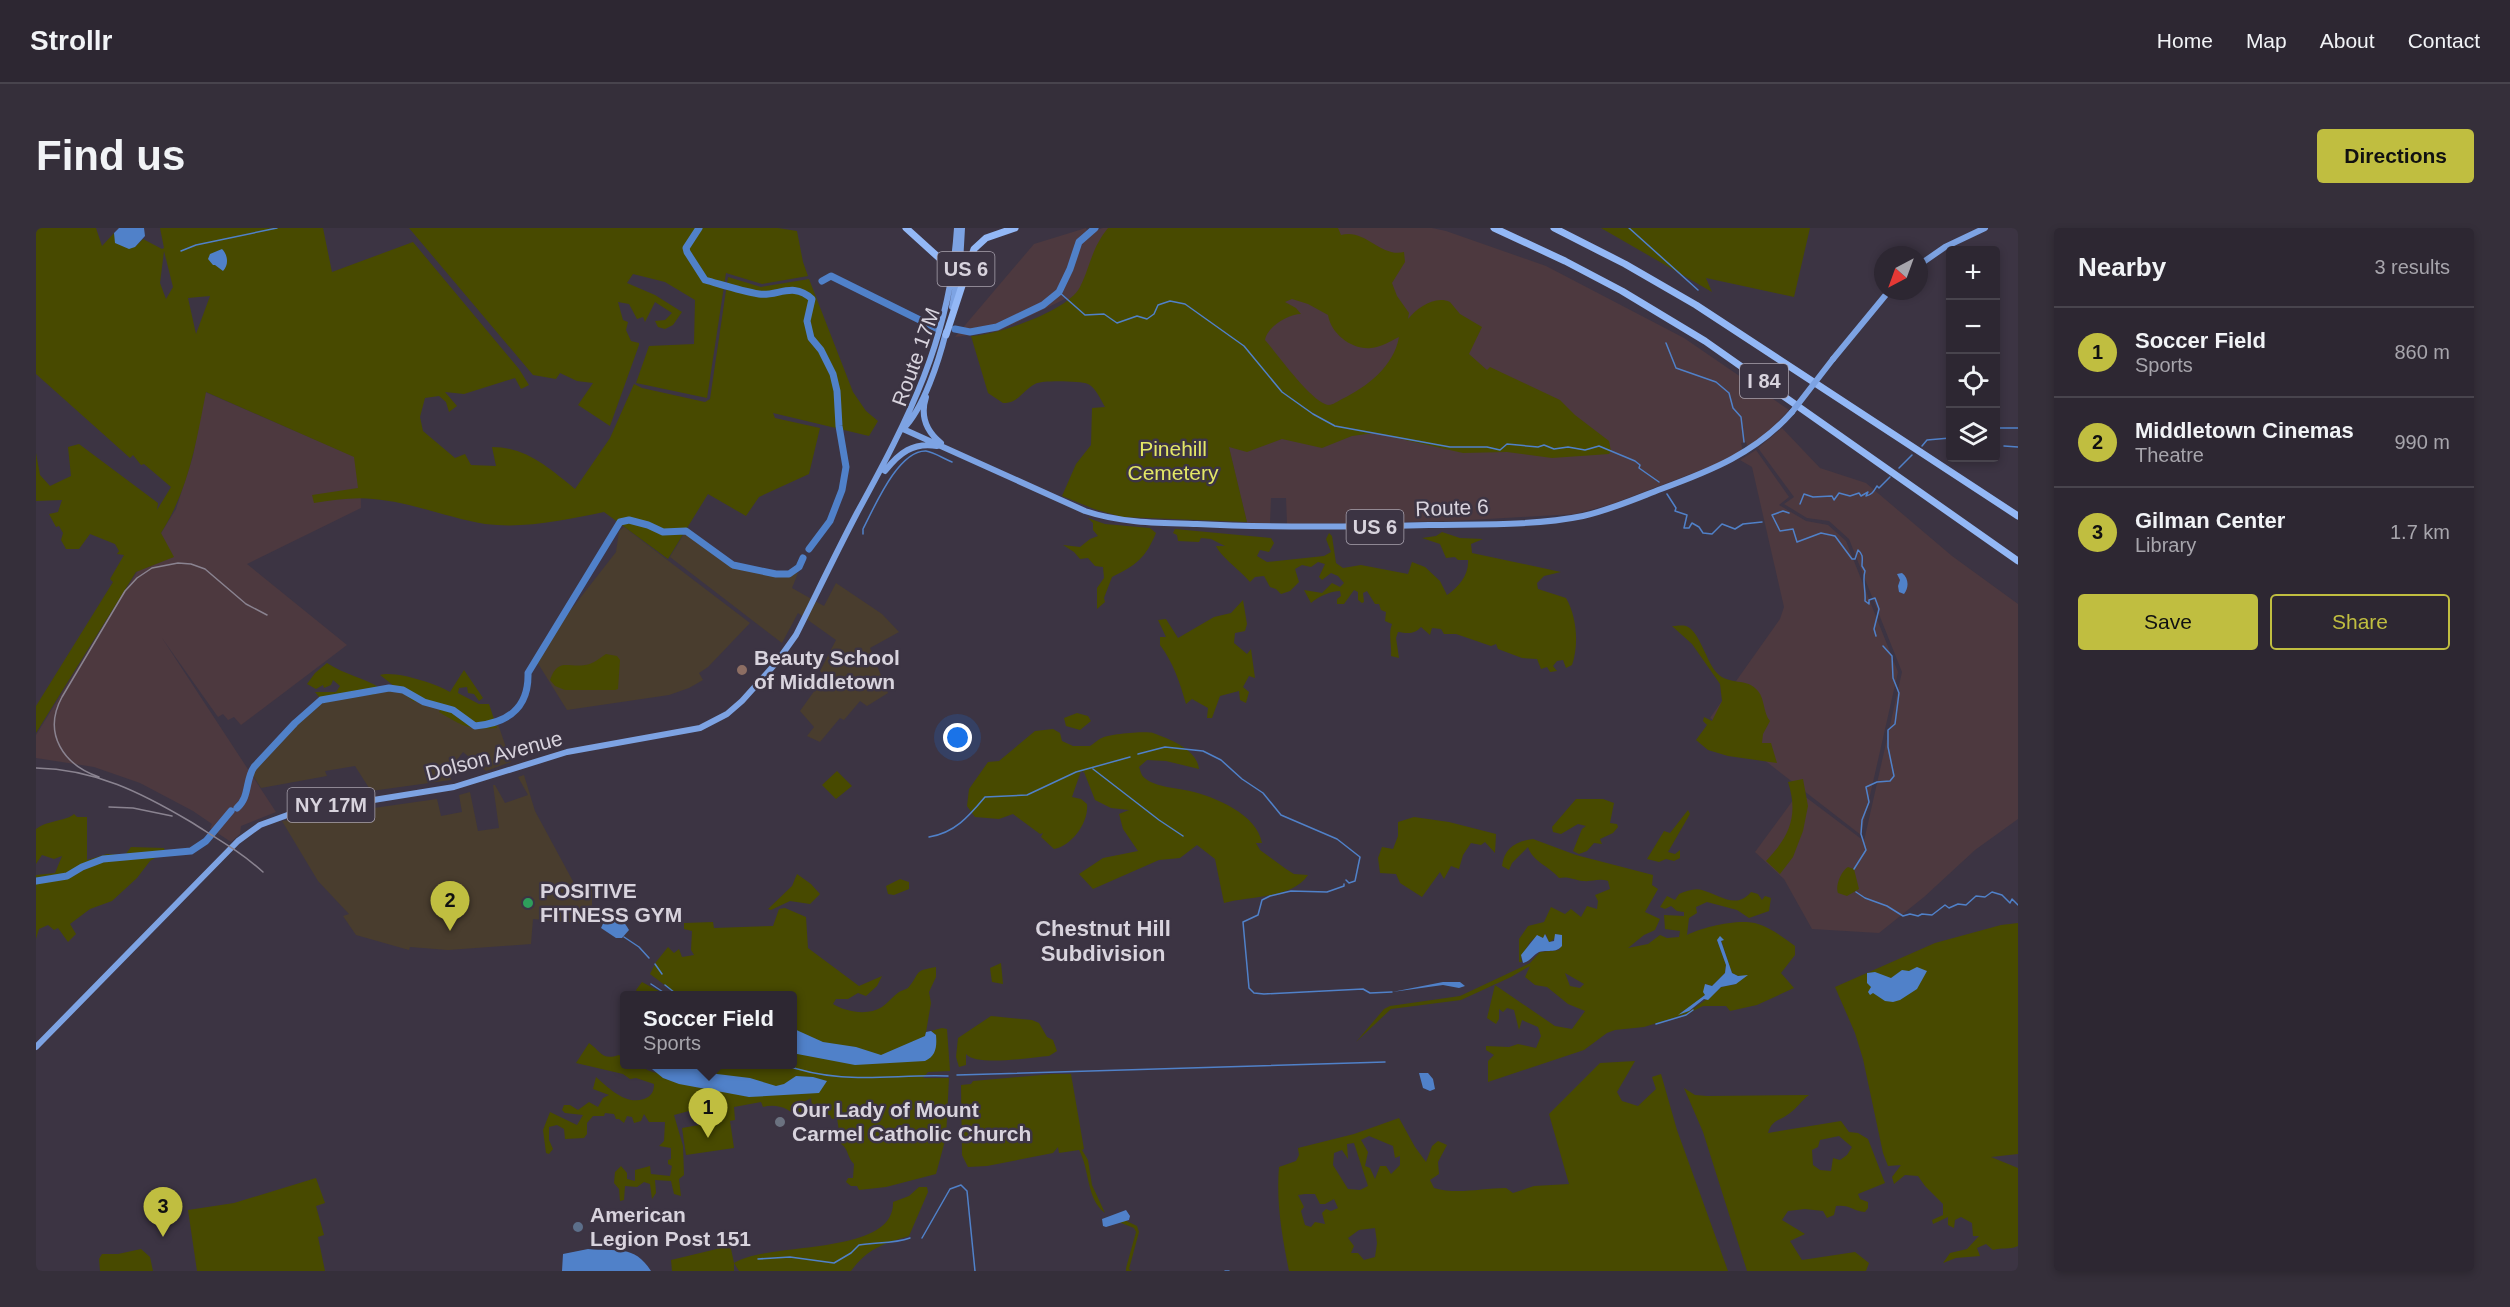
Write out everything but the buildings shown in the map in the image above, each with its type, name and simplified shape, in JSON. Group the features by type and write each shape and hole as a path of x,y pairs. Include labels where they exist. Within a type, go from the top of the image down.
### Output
{"highway":[{"path":"906,228 948,266 952,276"},
{"name":"US 6","path":"946,335 974,249 986,238 1015,228"},
{"name":"I 84","path":"1494,228 1594,276 1686,329 2018,561"},
{"name":"I 84","path":"1554,228 1625,264 1696,305 2018,516"}],"main road":[{"name":"Route 17M","path":"903,429 937,343 952,276 957,228"},
{"name":"Route 17M","path":"903,429 909,423 930,379 946,335 957,283 962,228"},
{"path":"1928,259 1945,247 1985,228"},
{"name":"Route 6","path":"946,448 1085,511 1121,520 1286,528 1556,520 1613,507 1733,460 1760,443 1792,412 1882,300"},
{"name":"US 6","path":"930,379 923,406 926,425 931,434 946,448"},
{"name":"US 6","path":"903,429 946,448"},
{"name":"NY 17M","path":"873,485 903,429"},
{"path":"873,485 893,461 906,450 926,445 946,448"},
{"name":"Dolson Avenue","path":"36,1047 181,898 254,828 274,818 300,811 454,787 567,752 683,733 716,721 742,701 787,650 873,485"}],"shaded area":[{"path":"1086,228 1088,233 1103,228 1432,228 1446,231 1546,266 1684,338 1789,410 1765,435 1748,448 1746,442 1741,443 1743,450 1717,464 1612,504 1575,514 1453,521 1287,524 1286,498 1271,498 1270,524 1247,523 1229,448 1227,401 1059,358 1067,298 999,331 955,337 1034,244"},
{"path":"205,392 360,459 361,508 247,564 347,645 241,725 234,717 228,720 223,714 218,717 162,638 276,812 241,826 240,834 231,842 210,828 212,824 193,811 140,783 94,767 36,758 36,735 176,509 193,456"},
{"path":"1782,428 1820,468 1866,483 1952,556 2018,604 2018,819 1975,850 1924,897 1879,933 1812,929 1784,879 1755,852 1799,792 1864,841 1902,672 1849,539 1829,521 1807,518 1784,504 1794,497 1758,448"},
{"path":"1756,450 1789,497 1779,505 1806,521 1828,525 1846,541 1898,672 1861,835 1710,718 1780,619 1784,607 1752,467 1740,460"},
{"path":"624,527 750,623 708,667 699,673 703,680 689,688 669,695 567,710 534,657 616,552 619,531"},
{"path":"686,531 733,565 776,574 789,574 793,571 798,573 792,588 824,606 836,583 882,614 899,632 870,648 888,693 867,706 860,701 844,720 840,718 820,742 807,736 814,727 800,711 825,676 820,671 836,640 798,613 782,643 670,557"},
{"path":"391,688 405,691 425,702 454,710 476,727 498,724 511,762 486,771 463,752 449,770 451,780 371,791 355,766 325,771 327,776 261,788 252,774 256,766 323,700"},
{"path":"524,775 535,811 575,885 592,883 592,924 533,919 531,944 448,950 410,947 409,950 356,935 343,916 349,914 318,881 282,821 437,799 441,816 462,812 459,795 470,792 478,831 499,828 493,785 505,803 528,795 518,777"}],"green space":[{"path":"36,228 96,228 102,246 114,233 116,243 135,247 143,239 162,249 164,248 160,228 323,228 332,272 413,242 519,369 529,385 521,389 515,378 464,394 445,392 457,406 449,412 446,402 439,396 425,398 420,417 423,431 455,458 465,454 471,465 496,466 492,447 504,448 536,460 575,489 610,438 634,384 642,388 705,402 710,399 728,277 761,287 809,279 853,392 866,411 878,421 869,436 773,413 775,418 820,428 809,474 759,497 746,516 708,494 668,559 604,512 545,523 500,525 485,524 373,499 358,498 314,503 312,495 358,488 354,457 206,392 185,482 171,516 161,533 174,557 136,572 36,733 36,706 113,582 110,579 124,555 117,554 119,551 115,544 90,534 79,549 66,549 61,540 63,533 59,526 56,527 49,514 58,512 62,500 36,501 36,453 40,475 50,486 71,476 68,447 79,444 158,503 157,510 171,487 144,464 141,465 133,455 130,458 36,374","holes":["164,251 173,287 166,299 160,283","210,296 196,334 188,298"]},
{"path":"409,228 778,228 797,231 808,276 762,284 726,273 707,398 636,383 649,346 694,344 695,300 665,282 633,274 627,283 655,295 682,312 673,325 665,329 658,327 655,321 665,320 672,313 655,302 645,322 643,317 637,319 629,304 618,302 623,320 628,322 626,330 631,341 639,345 610,426 578,405 593,383 577,381 560,373 556,379 533,375"},
{"name":"Pinehill Cemetery","path":"1108,228 1338,228 1341,235 1358,236 1388,251 1404,252 1405,262 1392,283 1397,296 1409,313 1408,319 1432,301 1450,302 1460,314 1482,327 1469,354 1487,370 1490,367 1560,400 1575,415 1609,441 1611,451 1609,454 1552,458 1507,452 1463,453 1374,433 1352,436 1322,448 1282,439 1247,452 1229,447 1247,522 1122,517 1062,496 1076,464 1091,445 1092,408 1105,407 1100,398 1088,384 1053,381 1035,384 1017,399 1003,403 988,393 971,336 1014,326 1062,305 1080,287 1102,236","holes":["1292,299 1308,304 1328,315 1338,334 1357,346 1375,347 1399,337 1392,357 1378,374 1361,388 1331,405 1325,404 1310,393 1265,340 1270,330 1279,322 1290,316 1301,314 1285,302"]},
{"path":"1601,228 1810,228 1794,297 1706,278 1712,292"},
{"path":"1088,518 1105,524 1150,528 1156,533 1139,560 1112,577 1104,598 1105,602 1097,609 1097,588 1104,578 1103,567 1095,566 1088,558 1080,559 1063,545 1080,547 1098,536 1093,530 1093,523"},
{"path":"1175,529 1271,538 1274,543 1269,552 1260,550 1257,556 1267,562 1324,556 1331,552 1326,539 1329,533 1332,536 1336,563 1343,568 1361,565 1408,574 1412,562 1425,567 1440,581 1447,595 1462,580 1467,571 1468,560 1458,560 1455,557 1446,558 1440,544 1422,538 1436,536 1442,532 1460,538 1483,539 1471,544 1472,553 1561,572 1544,576 1537,583 1538,589 1566,598 1570,606 1576,631 1576,649 1572,665 1566,668 1563,660 1557,661 1553,666 1557,671 1550,672 1547,667 1541,669 1537,659 1522,658 1498,649 1496,644 1491,646 1456,634 1444,634 1441,629 1432,628 1430,635 1421,627 1413,632 1398,632 1396,638 1399,658 1391,656 1392,624 1385,621 1386,612 1381,610 1379,604 1375,604 1367,591 1363,593 1364,602 1362,603 1358,600 1358,592 1354,590 1344,604 1337,604 1337,599 1341,596 1340,591 1324,595 1311,603 1304,590 1322,593 1332,583 1340,587 1344,583 1338,576 1331,573 1322,580 1319,577 1325,564 1318,562 1311,567 1302,565 1295,569 1299,582 1290,591 1281,594 1270,587 1264,576 1255,577 1250,582 1222,555 1216,546 1225,546 1211,539 1201,538 1199,542 1178,541 1177,535 1173,533"},
{"path":"1243,600 1247,624 1245,631 1235,633 1234,643 1247,654 1251,649 1255,678 1249,676 1243,687 1249,692 1246,703 1240,700 1239,691 1220,696 1212,718 1207,718 1208,708 1192,699 1186,704 1176,673 1160,645 1160,637 1166,637 1158,620 1166,619 1178,638 1214,617 1231,613"},
{"path":"1672,626 1686,626 1691,629 1713,668 1722,677 1749,684 1758,691 1770,721 1763,734 1762,743 1771,743 1777,763 1728,756 1708,750 1696,740 1707,725 1703,721 1704,717 1712,721 1722,701 1720,684 1692,644"},
{"path":"606,654 617,656 620,660 618,689 565,690 555,686 550,680 556,668 560,666 588,664"},
{"path":"327,663 380,688 373,695 364,693 324,703 315,692 336,692 340,686 333,680 331,685 324,688 323,685 316,689 307,684"},
{"path":"464,670 483,698 479,701 474,694 468,693 467,687 459,688 458,693 479,704 489,704 497,728 473,728 461,724 439,712 442,706 413,701 380,675 405,676 436,685 450,692"},
{"path":"1077,713 1088,716 1091,721 1080,730 1066,726 1064,718"},
{"path":"1053,729 1060,733 1062,741 1073,746 1090,746 1106,737 1143,732 1167,738 1188,750 1199,769 1166,761 1147,760 1139,767 1141,774 1155,784 1200,794 1234,808 1252,823 1262,843 1256,843 1260,850 1294,874 1308,875 1292,889 1281,893 1224,903 1215,859 1197,845 1180,858 1159,860 1093,889 1079,874 1103,858 1138,851 1123,829 1119,814 1129,810 1111,808 1095,800 1084,772 1081,771 1072,797 1081,799 1087,804 1085,818 1078,832 1061,847 1054,849 1041,837 1043,833 1040,834 1013,814 999,819 975,817 967,806 969,789 988,762 999,761 1035,731"},
{"path":"837,771 852,786 836,799 822,785"},
{"path":"1803,779 1808,806 1803,831 1793,857 1780,874 1766,861 1781,843 1790,825 1792,805 1788,782"},
{"path":"1576,799 1603,799 1614,803 1610,823 1617,824 1618,827 1613,833 1600,839 1602,844 1594,843 1587,851 1579,854 1573,851 1582,829 1586,826 1578,824 1561,834 1553,832 1552,827"},
{"path":"1688,810 1690,814 1668,852 1675,854 1680,850 1680,858 1674,861 1666,859 1659,862 1647,859 1664,831 1670,833"},
{"path":"74,814 77,817 87,817 87,860 107,854 125,855 131,847 164,848 165,852 150,861 137,878 112,901 90,909 70,924 76,934 68,942 58,928 54,930 48,925 39,929 36,939 36,875 55,873 62,856 54,859 42,855 36,864 36,829"},
{"path":"1414,817 1449,822 1496,834 1495,853 1485,842 1481,845 1471,843 1463,855 1459,869 1451,866 1444,879 1440,872 1422,897 1400,883 1396,874 1380,873 1378,858 1382,847 1393,849 1398,836 1398,822"},
{"path":"1533,839 1576,855 1653,875 1652,885 1658,889 1645,912 1660,919 1655,930 1644,935 1628,948 1648,944 1660,935 1667,938 1679,937 1680,931 1665,929 1664,915 1684,916 1684,912 1677,911 1671,906 1665,909 1660,907 1667,896 1675,900 1679,894 1696,889 1734,901 1740,900 1751,892 1758,894 1762,900 1765,896 1771,898 1769,911 1749,918 1737,910 1707,902 1696,907 1697,913 1689,918 1687,935 1712,926 1742,922 1768,928 1795,946 1795,955 1781,973 1794,988 1757,1005 1730,1011 1726,1006 1703,1006 1689,1013 1644,1027 1615,1030 1607,1033 1584,1050 1488,1082 1488,1061 1494,1055 1486,1050 1486,1046 1509,1047 1518,1044 1536,1048 1541,1036 1538,1027 1522,1020 1519,1030 1514,1010 1507,1008 1503,1012 1499,1009 1499,1019 1496,1024 1487,1018 1495,985 1555,1026 1572,1029 1585,1011 1568,1004 1547,987 1535,985 1525,977 1530,966 1461,1000 1391,1009 1356,1042 1384,1009 1390,1006 1460,996 1530,963 1540,952 1560,950 1555,938 1549,943 1546,934 1543,938 1537,936 1530,942 1521,958 1522,962 1519,962 1519,939 1528,926 1544,922 1551,907 1565,914 1571,909 1581,917 1587,906 1597,909 1598,901 1595,895 1610,889 1608,881 1559,878 1537,860 1528,847 1512,863 1509,870 1502,866 1508,850","holes":["1717,940 1721,940 1732,973 1738,976 1736,984 1721,987 1690,1011 1680,1012 1705,995 1705,984 1712,986 1725,973 1726,965","1565,973 1584,984 1580,988 1570,986"]},
{"path":"1848,867 1854,869 1859,889 1847,896 1838,893 1837,887 1841,875"},
{"path":"797,874 820,894 810,904 790,901 771,910 768,909 792,886"},
{"path":"900,879 909,882 909,889 894,895 888,894 886,886"},
{"path":"785,908 806,917 808,948 859,986 882,976 877,986 866,996 858,993 848,999 836,999 833,1004 844,1009 857,1012 876,1010 899,992 908,988 920,971 936,967 936,977 929,992 931,1003 925,1038 936,1035 931,1031 947,1029 950,1071 928,1072 923,1078 949,1078 946,1137 936,1174 886,1187 859,1190 857,1186 851,1186 846,1182 848,1178 853,1178 854,1164 841,1144 837,1118 832,1119 830,1115 813,1113 811,1098 800,1104 803,1117 799,1120 783,1107 763,1107 761,1102 734,1107 735,1120 730,1121 734,1148 686,1155 682,1128 716,1122 700,1118 689,1111 674,1115 683,1146 684,1175 679,1179 681,1196 674,1194 671,1181 655,1180 656,1193 652,1199 650,1184 644,1182 637,1187 625,1186 624,1200 620,1201 619,1189 614,1183 615,1172 621,1166 627,1173 627,1179 635,1181 635,1170 650,1166 651,1174 670,1176 672,1166 668,1164 668,1160 671,1159 671,1148 659,1146 664,1141 665,1122 649,1122 644,1114 641,1121 634,1123 632,1117 627,1116 624,1123 616,1119 614,1114 605,1113 604,1116 593,1116 587,1123 587,1134 584,1138 565,1139 564,1129 557,1125 549,1127 549,1140 553,1149 549,1154 546,1153 543,1130 550,1112 577,1125 583,1115 565,1113 562,1110 564,1105 570,1105 578,1110 589,1102 598,1107 603,1098 609,1095 593,1089 596,1077 618,1095 630,1100 644,1099 653,1091 654,1084 576,1063 589,1043 605,1056 620,1056 620,1069 646,1069 656,1073 654,1069 797,1069 797,991 673,991 650,974 668,947 674,953 679,949 682,957 694,955 691,950 692,931 684,929 684,923 713,922 714,928 773,926 779,909"},
{"path":"2018,923 2018,1154 1991,1157 2018,1168 2018,1246 1993,1250 1986,1244 1977,1248 1980,1256 1956,1258 1943,1263 1950,1253 1967,1249 1979,1236 1973,1236 1972,1223 1961,1217 1955,1220 1954,1228 1948,1225 1948,1217 1933,1224 1932,1220 1943,1215 1943,1204 1918,1176 1905,1175 1894,1184 1892,1177 1901,1165 1888,1166 1883,1153 1863,1059 1855,1033 1835,987 1935,943 2001,925"},
{"path":"1001,963 1003,984 992,982 990,968"},
{"path":"642,982 659,991 637,991"},
{"path":"991,1016 1032,1020 1039,1023 1047,1037 1053,1040 1057,1051 1049,1056 992,1061 972,1058 966,1054 966,1065 959,1067 956,1057 958,1038"},
{"path":"1635,1061 1617,1092 1622,1101 1638,1106 1656,1089 1652,1077 1661,1074 1677,1130 1728,1271 1289,1271 1282,1232 1278,1180 1279,1167 1296,1161 1299,1155 1298,1148 1354,1134 1399,1118 1426,1162 1432,1146 1438,1141 1447,1145 1438,1162 1439,1174 1430,1180 1434,1188 1461,1191 1506,1188 1513,1193 1534,1186 1569,1184 1549,1114 1600,1063","holes":["1369,1136 1393,1146 1395,1158 1400,1156 1400,1165 1391,1174 1386,1166 1380,1166 1375,1179 1370,1168 1365,1166 1368,1152 1361,1140","1354,1143 1368,1186 1360,1190 1348,1189 1333,1165 1334,1153 1342,1150 1348,1159 1347,1144","1315,1194 1320,1204 1334,1199 1338,1208 1331,1211 1326,1209 1322,1213 1325,1224 1315,1222 1311,1227 1305,1225 1301,1211 1304,1207 1298,1195","1375,1228 1377,1243 1375,1257 1364,1260 1358,1253 1351,1253 1354,1246 1348,1238 1359,1230"]},
{"path":"1071,1074 1084,1149 1082,1150 1088,1160 1092,1185 1105,1213 1094,1200 1079,1150 1059,1153 1058,1147 1053,1153 987,1166 968,1167 962,1155 961,1085 971,1084 973,1081"},
{"path":"1684,1088 1695,1095 1707,1096 1809,1095 1786,1116 1774,1123 1768,1133 1841,1121 1849,1132 1858,1133 1868,1139 1885,1183 1858,1194 1860,1199 1868,1202 1865,1212 1836,1206 1834,1215 1827,1218 1823,1211 1805,1209 1788,1211 1782,1220 1805,1234 1790,1241 1802,1260 1855,1252 1869,1263 1866,1271 1747,1271 1703,1132","holes":["1839,1136 1852,1147 1840,1160 1833,1158 1831,1171 1820,1170 1813,1165 1812,1150 1818,1147 1820,1140"]},
{"path":"316,1178 325,1203 316,1206 324,1235 318,1237 325,1271 197,1271 188,1210 234,1203"},
{"path":"919,1187 927,1187 928,1192 909,1236 870,1252 851,1271 739,1271 734,1263 751,1256 853,1240 874,1232 888,1220 893,1202 909,1196"},
{"path":"1118,1217 1137,1226 1139,1232 1129,1269 1132,1271 1126,1271 1126,1268 1136,1232 1134,1228 1116,1221"},
{"path":"725,1247 731,1249 734,1271 672,1271 671,1260"},
{"path":"141,1249 150,1257 153,1271 100,1271 99,1259 102,1254 118,1254"}],"water":[{"path":"119,228 144,228 145,236 135,247 129,249 115,243 114,233"},
{"path":"222,249 227,260 223,271 208,259 210,254"},
{"path":"1902,573 1908,583 1904,594 1899,592 1898,586 1900,580 1897,574"},
{"path":"607,915 618,918 629,930 622,938 616,938 601,928"},
{"path":"1545,934 1549,942 1554,941 1555,934 1562,935 1562,946 1557,950 1539,952 1523,963 1521,955 1537,935 1543,938"},
{"path":"1720,936 1724,940 1721,941 1732,973 1738,976 1748,975 1736,984 1721,987 1708,1000 1704,999 1689,1011 1678,1015 1705,995 1703,992 1705,984 1712,986 1725,973 1726,965 1717,940"},
{"path":"1917,967 1927,971 1917,989 1900,1000 1885,1001 1868,992 1871,987 1867,983 1867,973 1875,972 1891,978 1902,970 1909,971"},
{"path":"1443,982 1460,982 1465,986 1459,988 1443,985 1392,992"},
{"path":"797,1030 823,1042 856,1047 881,1055 925,1036 926,1032 931,1031 936,1035 934,1054 925,1061 855,1065 797,1054"},
{"path":"652,1069 705,1069 717,1074 750,1078 776,1086 796,1076 827,1081 819,1093 749,1097 679,1084 663,1078"},
{"path":"1419,1073 1428,1073 1433,1079 1435,1089 1430,1091 1423,1088"},
{"path":"1126,1210 1130,1216 1129,1220 1103,1226 1102,1219"},
{"path":"588,1249 631,1253 645,1262 651,1271 562,1271 563,1254"}],"waterway":[{"path":"181,251 196,245 277,228"},
{"path":"699,228 686,248 705,280 759,294 798,291 812,299 807,321 811,338 821,350 833,374 846,467 842,490 830,521 809,549"},
{"path":"955,329 970,332 997,327 1043,305 1059,292 1079,242 1095,228"},
{"path":"1629,228 1698,290"},
{"path":"822,281 831,276 936,328"},
{"path":"1059,292 1085,315 1104,314 1117,323 1137,316 1147,319 1154,314 1158,305 1170,301 1185,304 1244,346 1282,392 1335,426 1450,447 1487,447 1500,450 1507,444 1538,447 1544,445 1554,449 1568,447 1585,450 1599,446 1635,461 1640,465 1639,468 1659,482"},
{"path":"1666,343 1676,368 1716,382 1729,393 1733,408 1741,417 1744,442"},
{"path":"2000,428 2018,428"},
{"path":"1922,446 1927,440 1946,438"},
{"path":"2004,446 2018,447"},
{"path":"863,534 863,529 880,495 906,460 916,453 926,451 952,462"},
{"path":"1899,468 1912,455"},
{"path":"1800,504 1804,494 1813,497 1832,496 1834,500 1839,493 1850,496 1859,493 1861,496 1868,492 1866,496 1890,477"},
{"path":"1667,494 1676,508 1675,511 1687,515 1684,528 1689,528 1692,523 1703,533 1712,534 1722,524 1735,529 1743,524 1762,522"},
{"path":"1789,513 1783,511 1772,515 1780,531 1793,529 1797,542 1821,533 1835,536 1852,559 1855,559 1858,550 1860,552 1865,571 1865,601 1869,604 1869,600 1875,598 1879,609 1874,629 1876,636"},
{"path":"237,808 244,799 254,767 295,723 321,700 389,688 403,690 424,702 453,710 475,726 497,722 514,712 525,696 528,673 620,522 629,520 663,532 686,531 733,565 776,574 789,574 799,567 803,558"},
{"path":"1854,869 1866,850 1861,834 1862,820 1869,802 1866,787 1877,782 1890,781 1894,776 1888,747 1888,730 1895,724 1899,693 1893,678 1892,656 1883,646"},
{"path":"1138,754 1165,747 1203,751 1221,760 1242,779 1263,793 1281,815 1337,839 1360,857 1355,881 1349,883 1346,880"},
{"path":"929,837 954,828 985,797 1027,795 1076,772 1130,757"},
{"path":"1093,769 1183,836"},
{"path":"36,881 67,876 103,859 191,851 206,841 231,811"},
{"path":"1344,884 1344,886 1327,892 1291,891 1262,900 1258,915 1243,922 1249,988 1254,993 1264,994 1363,989 1370,993 1392,992"},
{"path":"1856,892 1903,916 1932,915 1945,905 1949,908 1958,904 1966,905 1976,896 1985,897 1992,892 2002,895 2010,903 2012,899 2018,905"},
{"path":"624,937 639,947 649,958"},
{"path":"655,964 662,974"},
{"path":"651,984 662,991"},
{"path":"665,985 673,991"},
{"path":"1656,1024 1686,1015 1693,1010"},
{"path":"957,1075 1385,1062"},
{"path":"797,1069 825,1075 865,1078 948,1076"},
{"path":"922,1238 950,1189 961,1185 967,1191 975,1271"},
{"path":"758,1259 790,1257 834,1263 851,1253 859,1245 910,1238"}],"railway":[{"path":"99,777 76,765 60,746 54,723 56,711 125,591 137,578 152,568 178,563 191,564 205,569 246,604 267,615"},
{"path":"36,768 78,773 136,792 191,822 263,872"},
{"path":"109,807 133,808 172,816"}],"place":[{"name":"Beauty School of Middletown","path":"742,670"},
{"name":"POSITIVE FITNESS GYM","path":"528,903"},
{"name":"Middletown Cinemas","path":"450,931"},
{"name":"Our Lady of Mount Carmel Catholic Church","path":"780,1122"},
{"name":"Soccer Field","path":"708,1138"},
{"name":"American Legion Post 151","path":"578,1227"},
{"name":"Gilman Center","path":"163,1237"}],"district":[{"name":"Chestnut Hill Subdivision","path":"1103,940"}]}
